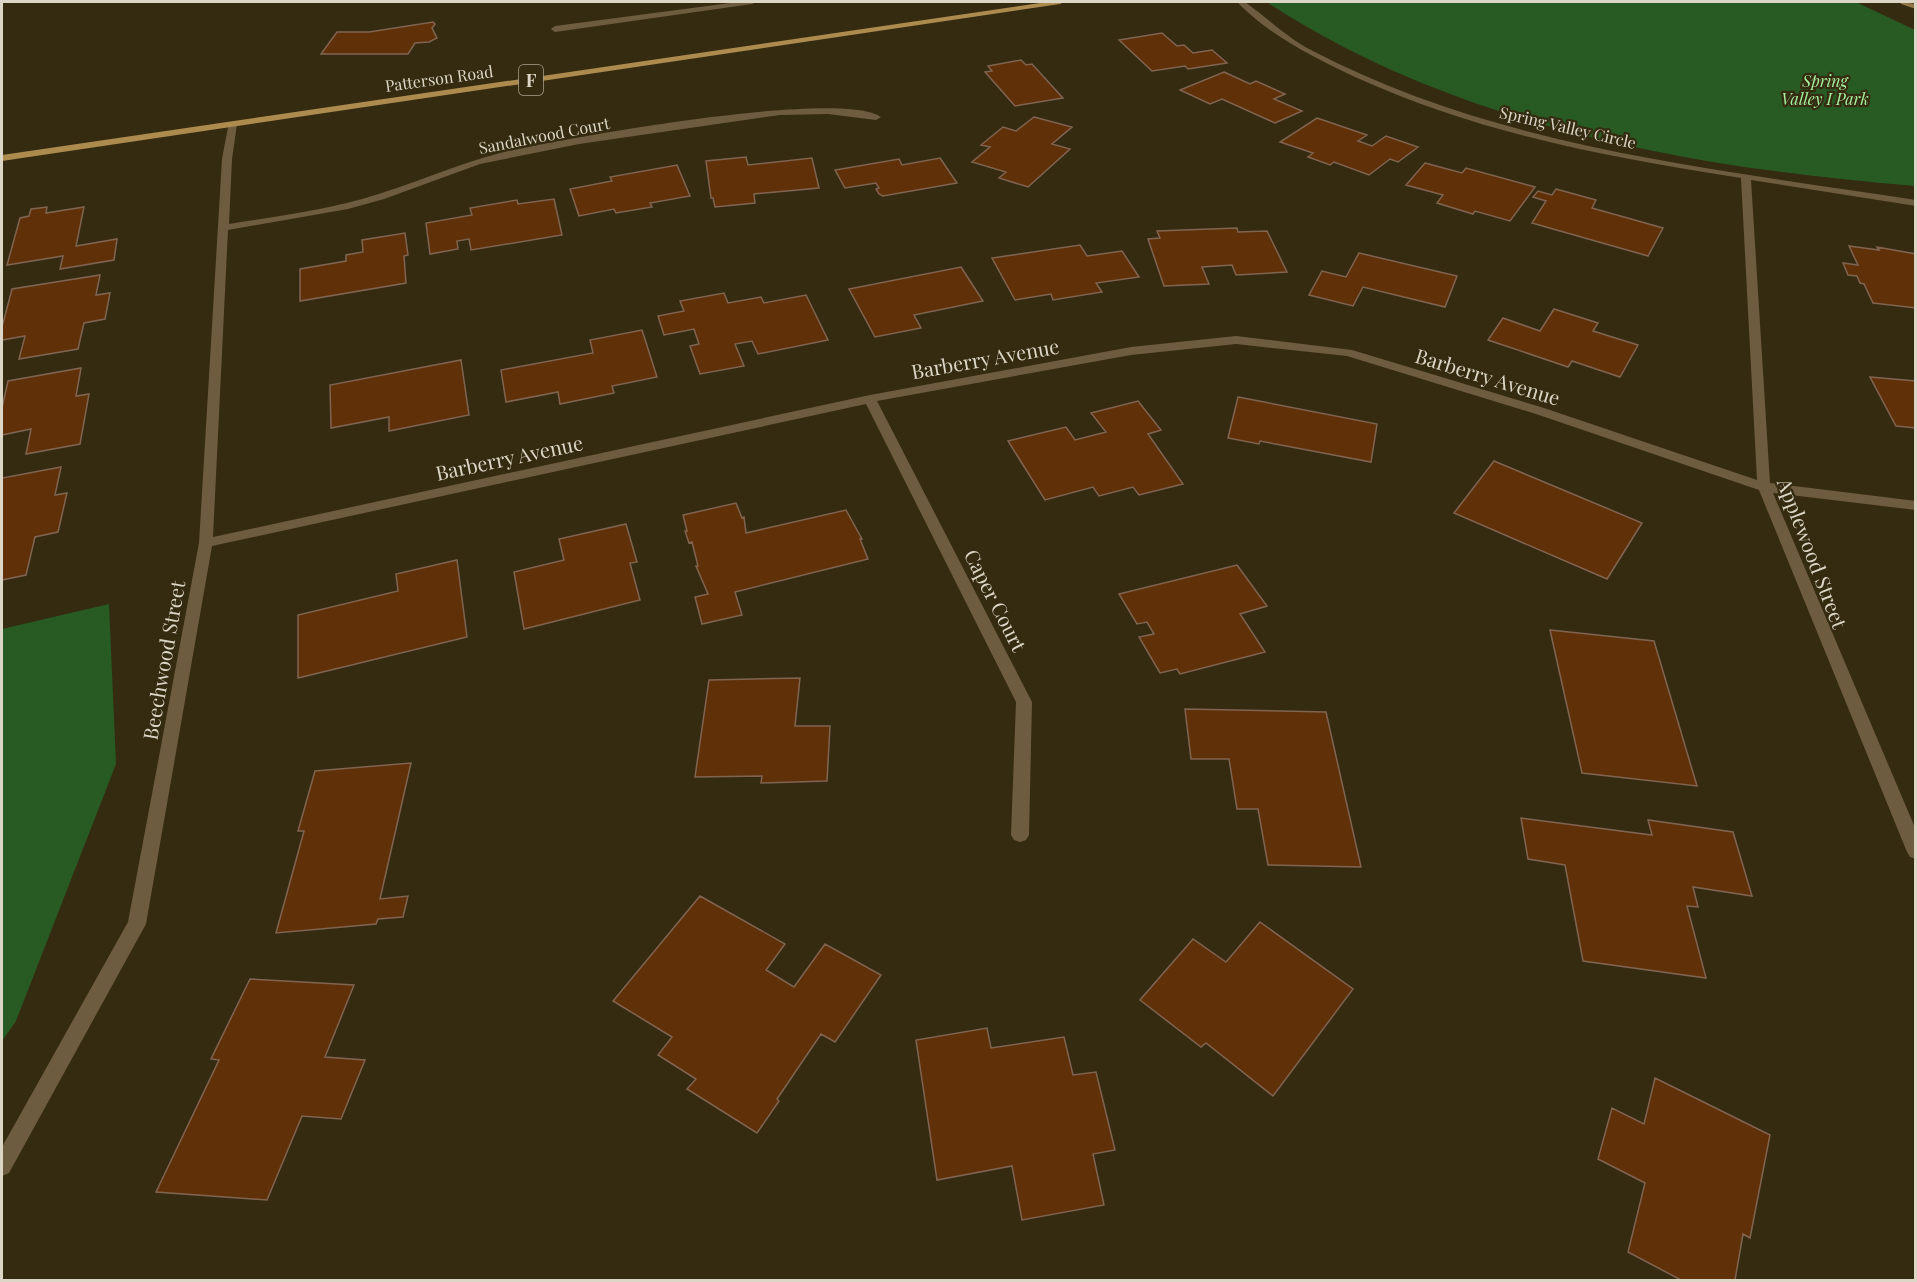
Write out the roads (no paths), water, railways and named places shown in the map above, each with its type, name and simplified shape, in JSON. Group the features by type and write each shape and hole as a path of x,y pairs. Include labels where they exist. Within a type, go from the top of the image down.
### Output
{"main road":[{"name":"Patterson Road","path":"2,158 1060,2"},
{"path":"1904,2 1916,7"}],"street":[{"path":"555,29 752,2"},
{"name":"Spring Valley Circle","path":"1241,2 1306,51 1405,95 1506,130 1624,157 1916,203"},
{"name":"Sandalwood Court","path":"223,228 308,214 365,201 476,162 552,146 741,116 796,110 844,110 876,117"},
{"name":"Beechwood Street","path":"2,1166 137,924 206,543 223,228 232,124"},
{"name":"Applewood Street","path":"1746,177 1764,488 1916,852"},
{"name":"Barberry Avenue","path":"206,543 870,399 1131,351 1236,340 1348,353 1540,411 1764,488 1916,506"},
{"name":"Caper Court","path":"870,399 1024,702 1020,835"}],"park label":[{"name":"Spring Valley I Park","path":"1825,89"}]}
